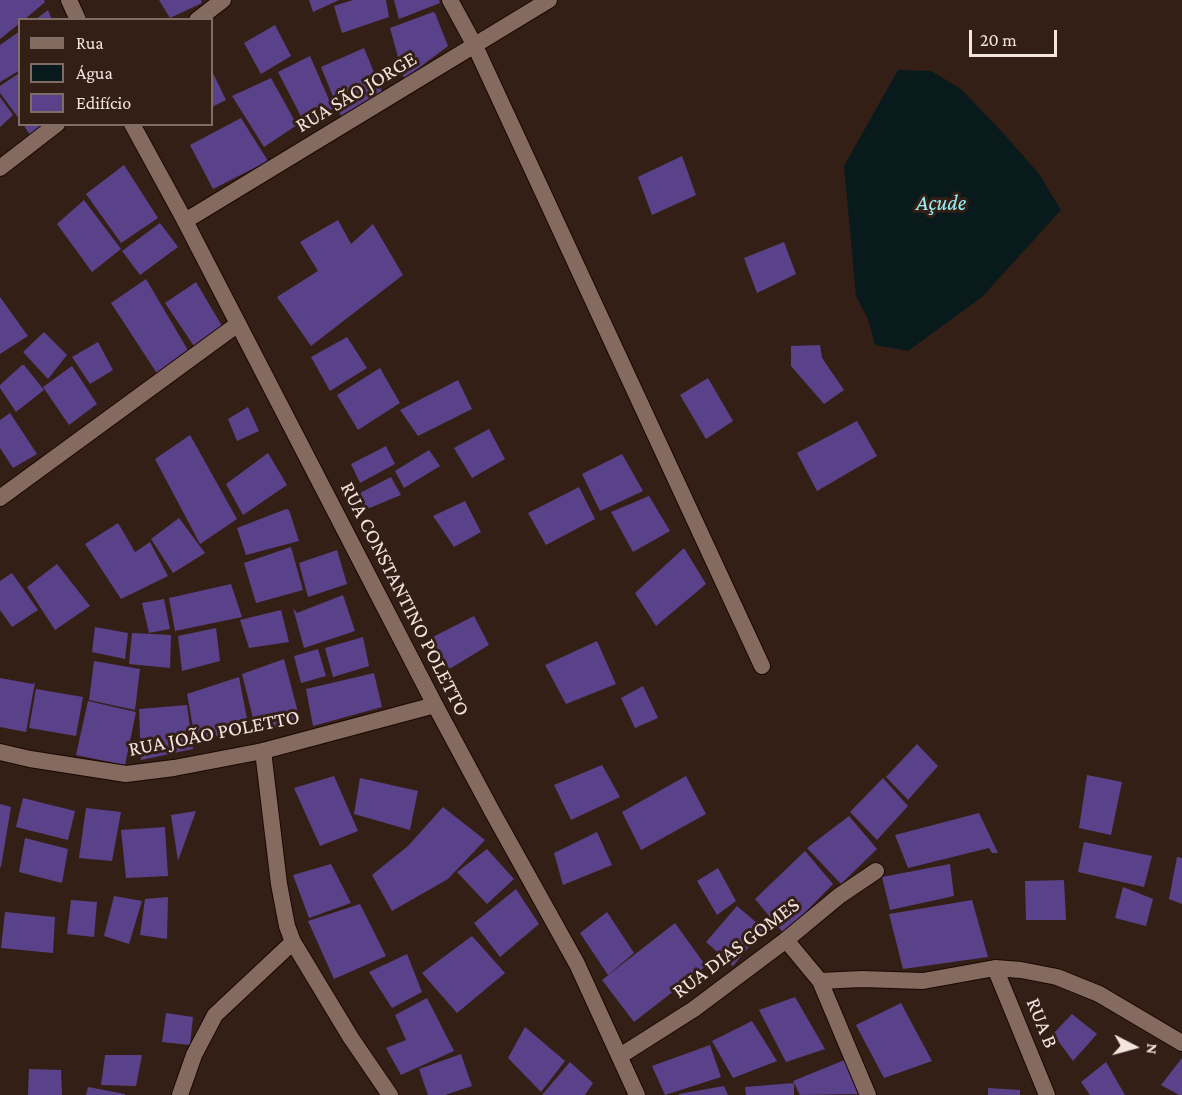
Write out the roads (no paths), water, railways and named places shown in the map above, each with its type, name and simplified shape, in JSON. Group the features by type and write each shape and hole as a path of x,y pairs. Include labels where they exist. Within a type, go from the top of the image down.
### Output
{"street":[{"path":"69,0 77,18"},
{"path":"200,18 223,0"},
{"path":"450,0 475,46 762,666"},
{"name":"RUA SÃO JORGE","path":"185,221 549,0"},
{"path":"0,168 54,126"},
{"name":"RUA CONSTANTINO POLETTO","path":"133,126 185,221 492,813 577,964 636,1095"},
{"path":"0,498 238,324"},
{"name":"RUA JOÃO POLETTO","path":"0,752 126,774 174,768 263,751 435,705"},
{"path":"263,751 279,884 287,926 293,942 351,1038 390,1095"},
{"name":"RUA DIAS GOMES","path":"620,1056 694,1009 786,940 839,896 876,871"},
{"path":"786,940 820,981 868,1095"},
{"path":"180,1095 194,1055 215,1016 293,942"},
{"path":"820,981 862,979 923,981 995,968 1021,970 1057,977 1100,994 1182,1043"},
{"name":"RUA B","path":"995,968 1047,1095"}],"water":[{"name":"Açude","path":"898,70 931,71 961,89 1039,174 1061,210 982,297 908,351 875,345 868,319 856,296 844,166"}]}
